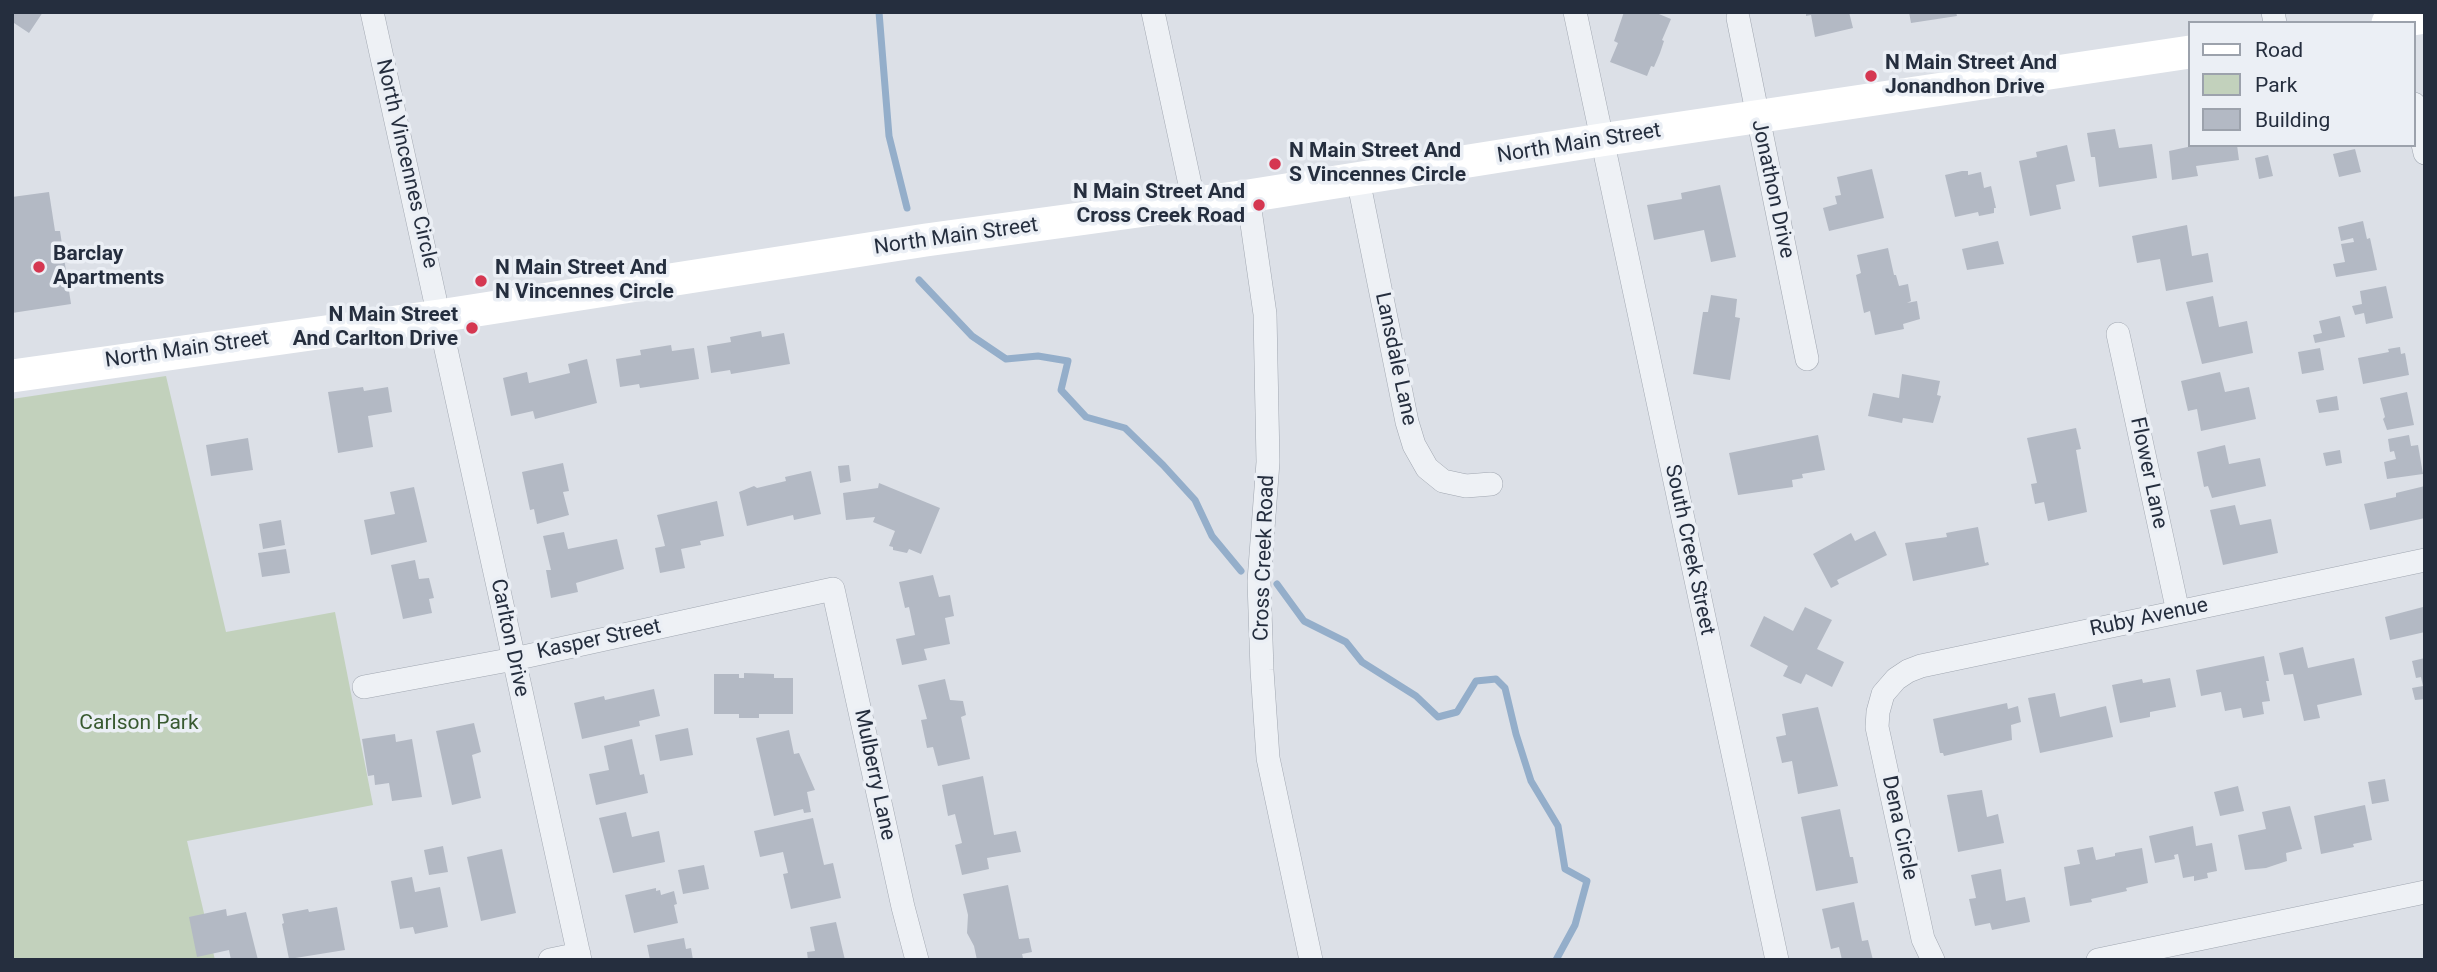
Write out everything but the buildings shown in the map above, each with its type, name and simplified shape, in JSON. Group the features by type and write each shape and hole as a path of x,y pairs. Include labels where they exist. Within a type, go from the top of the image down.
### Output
{"main road":[{"name":"North Main Street","path":"12,376 439,316 926,240 1248,196 1757,116 2188,52"}],"street":[{"name":"North Vincennes Circle","path":"372,12 439,316"},
{"path":"1153,12 1194,203"},
{"name":"South Creek Street","path":"1575,12 1777,960"},
{"name":"Jonathon Drive","path":"1738,18 1807,359"},
{"path":"2416,113 2425,153"},
{"name":"Lansdale Lane","path":"1358,179 1407,422 1414,445 1427,468 1443,481 1466,486 1491,484"},
{"name":"Cross Creek Road","path":"1248,196 1265,314 1268,462 1259,581 1268,758 1311,960"},
{"name":"Carlton Drive","path":"439,316 579,957"},
{"name":"Flower Lane","path":"2118,334 2178,612"},
{"name":"Ruby Avenue","path":"1884,694 1896,679 1921,666 2425,560"},
{"name":"Kasper Street","path":"365,687 514,659 833,589"},
{"name":"Mulberry Lane","path":"833,589 917,960"},
{"name":"Dena Circle","path":"1884,694 1878,712 1877,727 1923,939 1933,960"},
{"path":"2098,960 2425,892"},
{"path":"550,960 579,957"}],"green space":[{"name":"Carlson Park","path":"166,376 226,632 335,612 373,805 187,841 215,960 12,960 12,399"}],"waterway":[{"path":"879,12 889,136 907,208"},
{"path":"919,280 972,336 1006,359 1038,356 1068,361 1061,390 1086,417 1125,428 1163,465 1195,500 1212,536 1241,571"},
{"path":"1277,584 1304,621 1346,642 1362,662 1416,696 1438,717 1457,712 1476,681 1496,679 1505,688 1531,781 1558,826 1565,869 1587,881 1575,925 1556,960"}],"place":[{"name":"N Main Street And Jonandhon Drive","path":"1871,76"},
{"name":"N Main Street And S Vincennes Circle","path":"1275,164"},
{"name":"N Main Street And Cross Creek Road","path":"1259,205"},
{"name":"Barclay Apartments","path":"39,267"},
{"name":"N Main Street And N Vincennes Circle","path":"481,281"},
{"name":"N Main Street And Carlton Drive","path":"472,328"}]}
